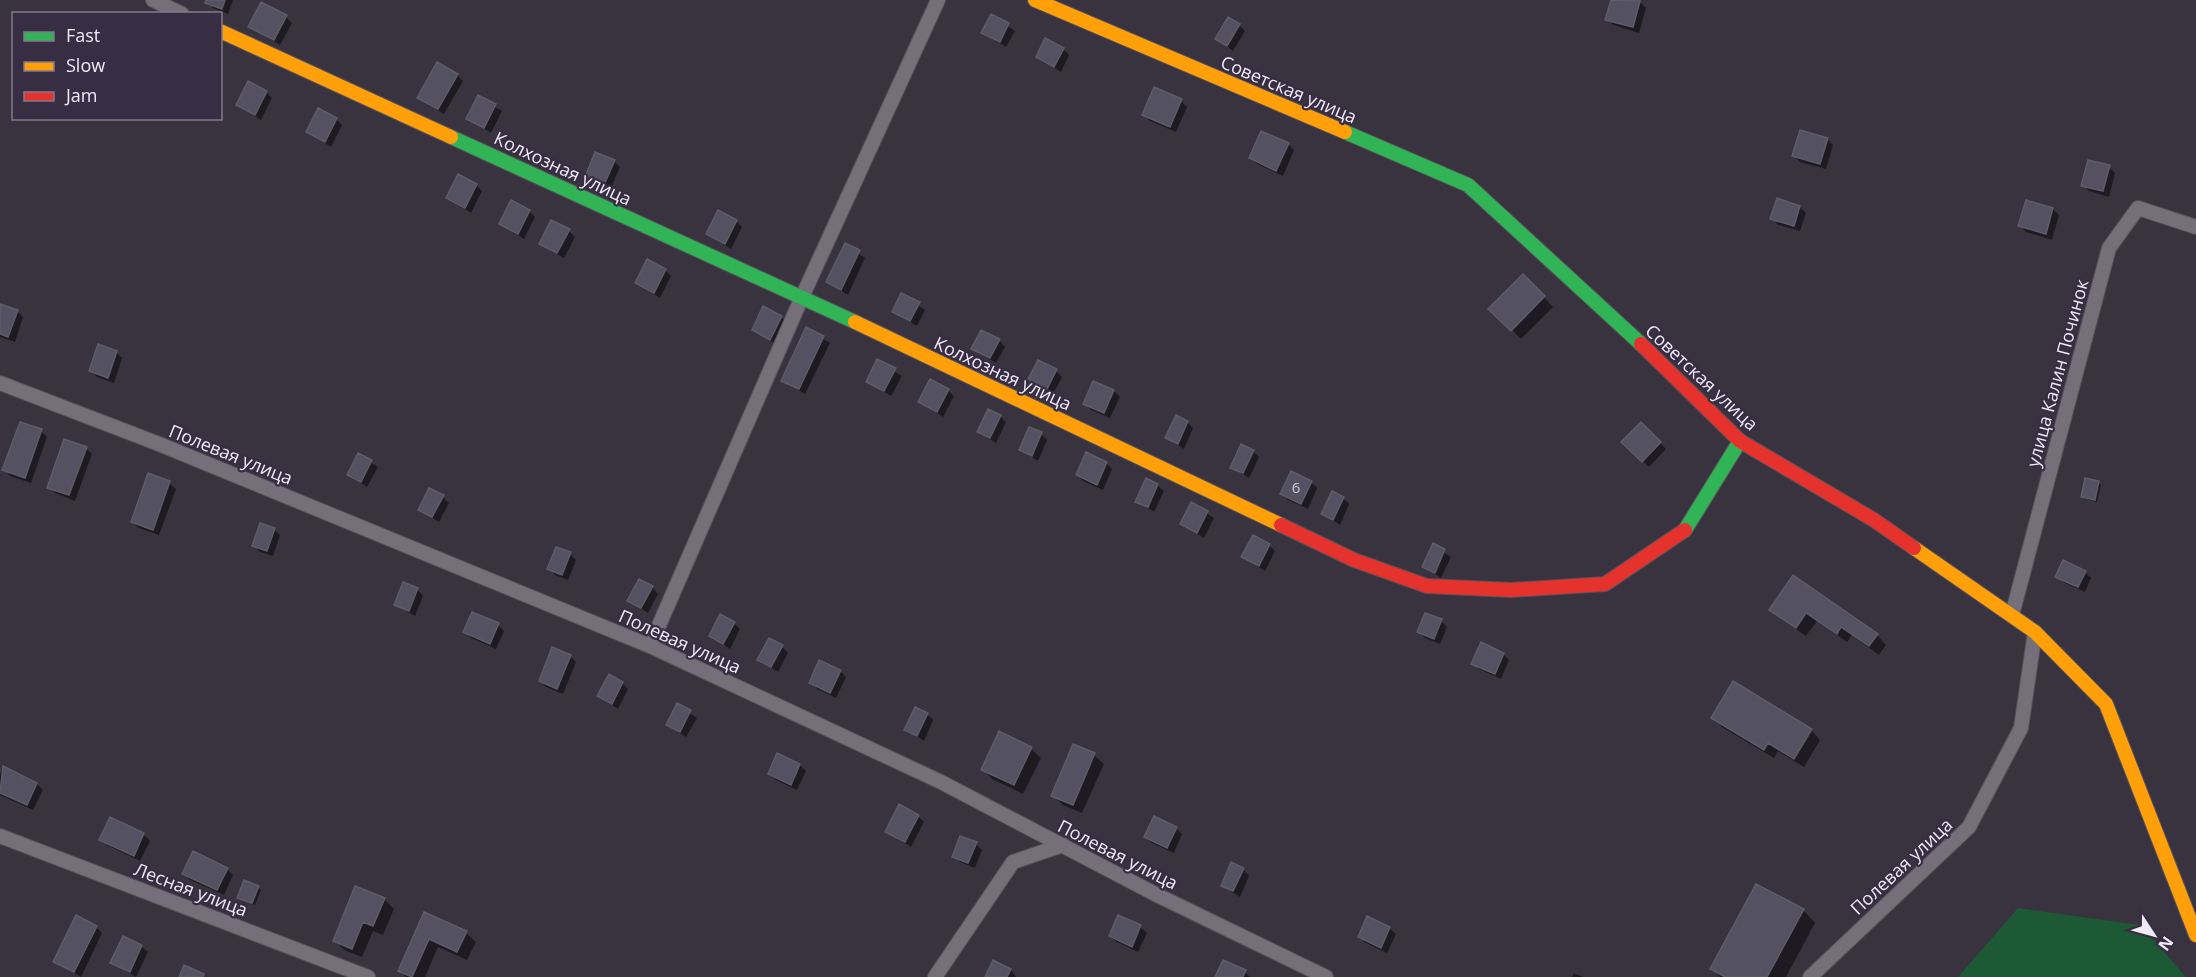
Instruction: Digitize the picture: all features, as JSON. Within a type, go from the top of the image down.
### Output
[{"type":"street","points":[[153,0],[178,12]]},
{"type":"street","points":[[650,646],[802,297],[938,0]]},
{"type":"street","name":"Советская улица","points":[[1035,0],[1468,185],[1631,334],[1740,441],[1874,520],[2035,632],[2106,704],[2196,935]]},
{"type":"street","name":"Колхозная улица","points":[[222,32],[802,297],[1354,560],[1427,586],[1511,590],[1605,584],[1684,531],[1740,441]]},
{"type":"street","name":"улица Калин Починок","points":[[2012,615],[2109,248],[2138,208],[2196,227]]},
{"type":"street","name":"Полевая улица","points":[[0,383],[159,444],[650,646],[941,782],[1326,977]]},
{"type":"street","name":"Полевая улица","points":[[1810,977],[1969,827],[2021,728],[2035,632]]},
{"type":"street","name":"Лесная улица","points":[[0,836],[368,977]]},
{"type":"street","points":[[935,977],[1013,862],[1063,845]]},
{"type":"green space","points":[[2018,908],[2140,925],[2186,977],[1958,977]]},
{"type":"building","points":[[206,0],[225,0],[222,9],[205,3]]},
{"type":"building","points":[[1611,0],[1640,1],[1633,27],[1605,20]]},
{"type":"building","points":[[261,2],[287,15],[274,40],[248,27]]},
{"type":"building","points":[[991,14],[1009,23],[1000,42],[981,33]]},
{"type":"building","points":[[1228,17],[1240,24],[1227,46],[1215,39]]},
{"type":"building","points":[[1045,38],[1064,48],[1054,67],[1036,57]]},
{"type":"building","points":[[437,62],[458,74],[438,109],[417,98]]},
{"type":"building","points":[[248,81],[267,91],[255,115],[236,105]]},
{"type":"building","points":[[1154,87],[1182,99],[1170,127],[1142,115]]},
{"type":"building","points":[[478,95],[496,104],[484,128],[466,119]]},
{"type":"building","points":[[318,108],[337,118],[325,142],[306,132]]},
{"type":"building","points":[[1800,130],[1828,138],[1820,164],[1792,156]]},
{"type":"building","points":[[1261,131],[1289,143],[1276,171],[1249,158]]},
{"type":"building","points":[[595,152],[615,160],[604,185],[585,177]]},
{"type":"building","points":[[2088,160],[2110,165],[2103,191],[2081,186]]},
{"type":"building","points":[[458,174],[477,184],[465,208],[446,198]]},
{"type":"building","points":[[1777,198],[1800,206],[1794,226],[1770,219]]},
{"type":"building","points":[[511,200],[530,210],[518,234],[499,224]]},
{"type":"building","points":[[2026,200],[2053,208],[2046,234],[2018,226]]},
{"type":"building","points":[[718,210],[737,220],[725,244],[706,234]]},
{"type":"building","points":[[551,220],[570,229],[557,253],[539,244]]},
{"type":"building","points":[[845,243],[860,250],[841,290],[826,282]]},
{"type":"building","points":[[647,259],[666,269],[654,293],[635,283]]},
{"type":"building","points":[[1523,274],[1545,296],[1511,331],[1488,309]]},
{"type":"building","points":[[901,293],[920,302],[910,321],[892,312]]},
{"type":"building","points":[[0,304],[18,310],[8,337],[0,334]]},
{"type":"building","points":[[763,306],[782,316],[770,340],[752,330]]},
{"type":"building","points":[[806,327],[824,336],[799,389],[781,381]]},
{"type":"building","points":[[981,330],[1000,339],[990,358],[971,349]]},
{"type":"building","points":[[98,344],[117,351],[108,378],[89,371]]},
{"type":"building","points":[[877,359],[896,368],[884,391],[866,382]]},
{"type":"building","points":[[1038,360],[1057,369],[1047,389],[1028,379]]},
{"type":"building","points":[[930,379],[949,389],[937,412],[918,402]]},
{"type":"building","points":[[1093,381],[1114,390],[1104,413],[1083,404]]},
{"type":"building","points":[[988,409],[1001,415],[990,438],[977,432]]},
{"type":"building","points":[[1176,415],[1188,421],[1178,444],[1165,438]]},
{"type":"building","points":[[20,422],[42,429],[25,478],[2,470]]},
{"type":"building","points":[[1641,422],[1661,442],[1642,462],[1621,442]]},
{"type":"building","points":[[1029,427],[1042,432],[1032,456],[1019,450]]},
{"type":"building","points":[[64,439],[87,447],[69,495],[47,488]]},
{"type":"building","points":[[1241,444],[1254,450],[1243,473],[1230,468]]},
{"type":"building","points":[[1086,452],[1107,462],[1097,485],[1076,475]]},
{"type":"building","points":[[358,453],[372,460],[361,482],[347,475]]},
{"type":"building","points":[[1291,471],[1312,481],[1301,504],[1280,494]]},
{"type":"building","points":[[148,473],[170,481],[153,530],[131,522]]},
{"type":"building","points":[[1146,478],[1158,484],[1148,507],[1135,502]]},
{"type":"building","points":[[2085,478],[2099,481],[2095,500],[2081,497]]},
{"type":"building","points":[[429,488],[444,495],[432,517],[418,510]]},
{"type":"building","points":[[1332,491],[1344,497],[1333,520],[1321,514]]},
{"type":"building","points":[[1191,502],[1208,511],[1197,533],[1180,524]]},
{"type":"building","points":[[260,523],[275,528],[267,551],[252,546]]},
{"type":"building","points":[[1253,535],[1270,544],[1259,566],[1241,557]]},
{"type":"building","points":[[1433,543],[1445,549],[1435,573],[1422,567]]},
{"type":"building","points":[[556,547],[571,552],[562,575],[547,569]]},
{"type":"building","points":[[2063,560],[2086,571],[2078,587],[2055,577]]},
{"type":"building","points":[[1793,575],[1878,634],[1869,646],[1841,627],[1837,634],[1806,613],[1796,628],[1769,610]]},
{"type":"building","points":[[639,579],[653,586],[641,608],[627,601]]},
{"type":"building","points":[[403,582],[418,588],[409,611],[394,605]]},
{"type":"building","points":[[472,612],[499,623],[490,644],[463,632]]},
{"type":"building","points":[[1425,613],[1442,619],[1434,639],[1417,632]]},
{"type":"building","points":[[720,614],[735,622],[723,644],[709,636]]},
{"type":"building","points":[[769,638],[783,645],[771,667],[757,660]]},
{"type":"building","points":[[1481,642],[1504,653],[1495,674],[1471,664]]},
{"type":"building","points":[[552,647],[571,655],[557,689],[539,681]]},
{"type":"building","points":[[819,660],[841,670],[830,693],[809,683]]},
{"type":"building","points":[[609,674],[623,682],[612,704],[597,696]]},
{"type":"building","points":[[1733,681],[1812,729],[1794,759],[1768,743],[1764,750],[1711,718]]},
{"type":"building","points":[[677,703],[691,710],[680,732],[666,725]]},
{"type":"building","points":[[915,707],[928,713],[917,736],[904,730]]},
{"type":"building","points":[[999,731],[1032,747],[1014,785],[981,770]]},
{"type":"building","points":[[1073,744],[1095,753],[1073,805],[1051,796]]},
{"type":"building","points":[[777,753],[800,764],[791,785],[768,774]]},
{"type":"building","points":[[3,766],[37,783],[27,805],[0,793]]},
{"type":"building","points":[[899,804],[919,815],[905,842],[885,832]]},
{"type":"building","points":[[1154,816],[1177,827],[1167,848],[1144,837]]},
{"type":"building","points":[[110,817],[144,833],[134,856],[99,840]]},
{"type":"building","points":[[960,836],[977,842],[968,863],[952,857]]},
{"type":"building","points":[[193,851],[228,868],[217,890],[182,874]]},
{"type":"building","points":[[1231,862],[1244,868],[1233,891],[1221,886]]},
{"type":"building","points":[[244,880],[259,886],[252,903],[237,898]]},
{"type":"building","points":[[1756,884],[1804,909],[1767,977],[1725,977],[1710,969]]},
{"type":"building","points":[[355,886],[385,898],[373,926],[363,922],[352,949],[333,941]]},
{"type":"building","points":[[424,912],[467,931],[457,952],[429,939],[412,977],[398,971]]},
{"type":"building","points":[[76,915],[97,926],[74,972],[53,962]]},
{"type":"building","points":[[1118,915],[1141,925],[1132,947],[1109,936]]},
{"type":"building","points":[[1367,916],[1390,927],[1381,948],[1358,937]]},
{"type":"building","points":[[123,936],[142,945],[130,972],[110,963]]},
{"type":"building","points":[[993,960],[1011,969],[1007,977],[985,977]]},
{"type":"building","points":[[1223,960],[1246,970],[1243,977],[1215,977]]},
{"type":"building","points":[[184,965],[204,974],[203,977],[179,977]]},
{"type":"traffic: fast","points":[[1345,132],[1468,185],[1641,344]]},
{"type":"traffic: fast","points":[[451,137],[855,322]]},
{"type":"traffic: fast","points":[[1685,530],[1740,441]]},
{"type":"traffic: slow","points":[[1035,0],[1345,132]]},
{"type":"traffic: slow","points":[[222,32],[451,137]]},
{"type":"traffic: slow","points":[[855,322],[1281,525]]},
{"type":"traffic: slow","points":[[1914,548],[2035,632],[2106,704],[2196,935]]},
{"type":"traffic: jam","points":[[1641,344],[1740,441],[1874,520],[1914,548]]},
{"type":"traffic: jam","points":[[1281,525],[1354,560],[1427,586],[1511,590],[1605,584],[1685,530]]}]
